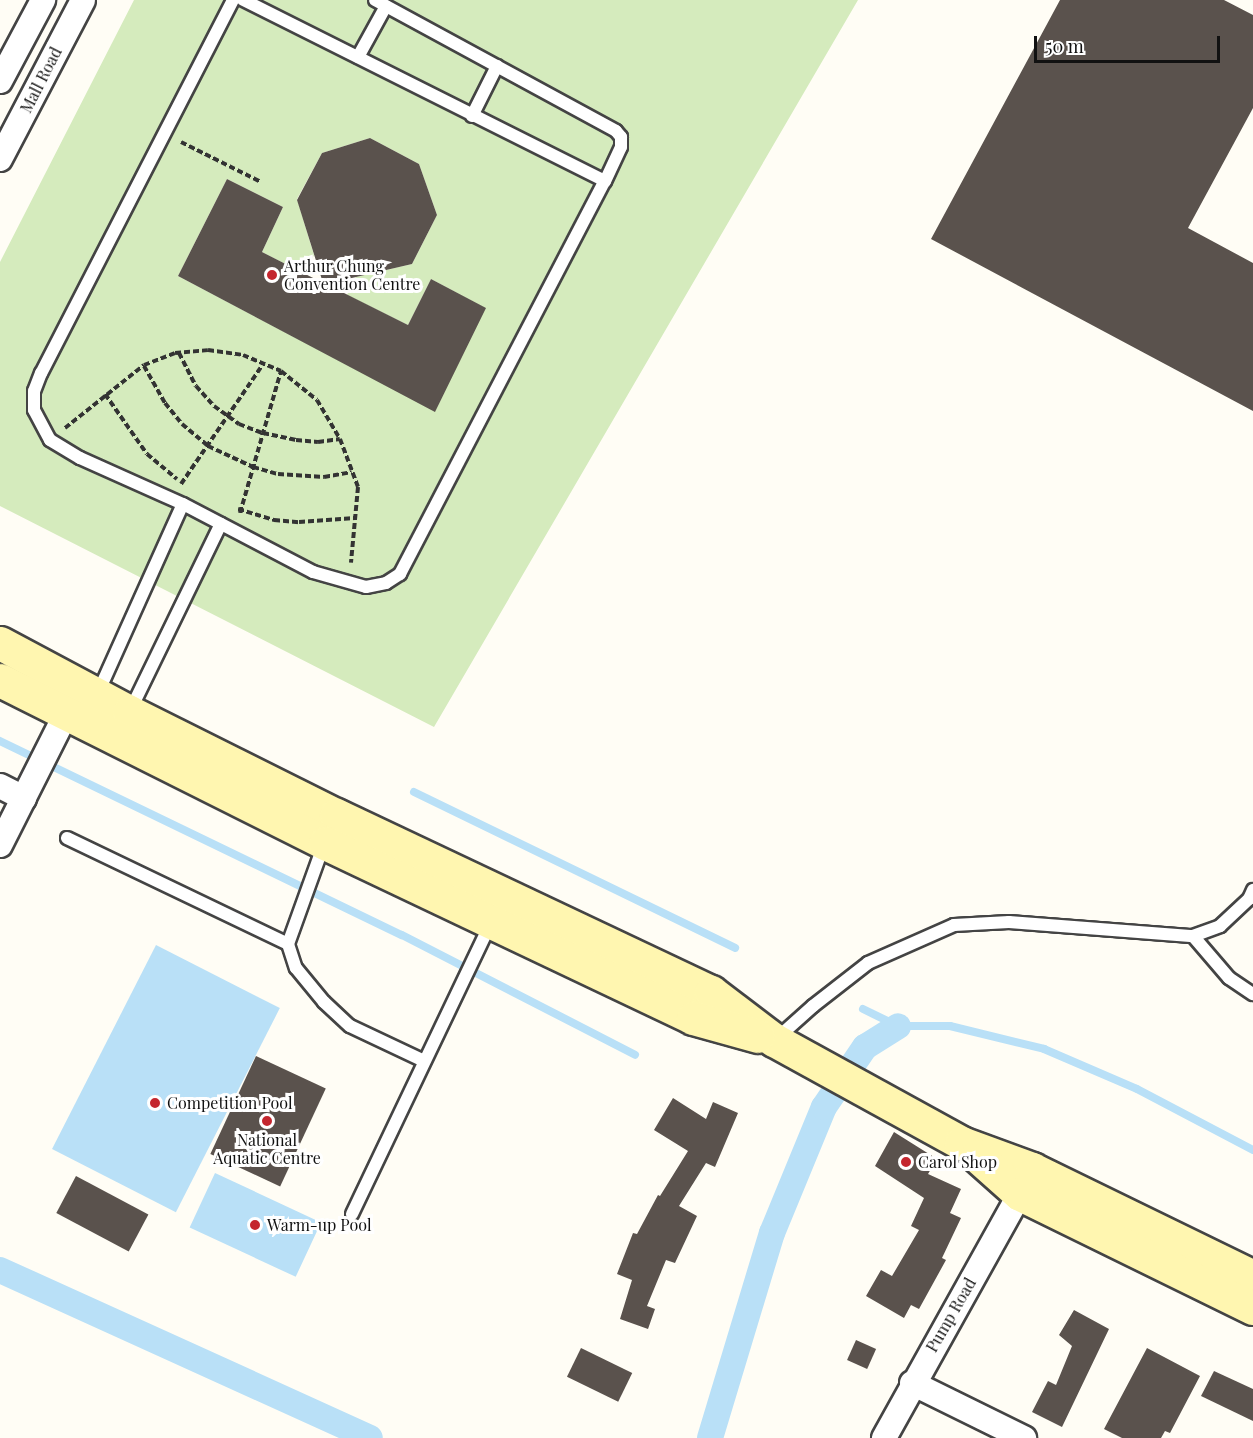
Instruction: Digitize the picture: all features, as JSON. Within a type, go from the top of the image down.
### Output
[{"type":"main road","points":[[0,643],[81,710]]},
{"type":"main road","points":[[0,680],[122,725],[346,820],[711,992],[782,1045],[954,1139],[1032,1169],[1253,1277]]},
{"type":"main road","points":[[122,725],[324,846],[488,930],[693,1018],[782,1045]]},
{"type":"main road","points":[[954,1139],[1020,1194],[1253,1308]]},
{"type":"street","points":[[0,81],[43,0]]},
{"type":"street","name":"Mall Road","points":[[0,159],[83,0]]},
{"type":"street","points":[[0,845],[24,798],[81,710]]},
{"type":"street","points":[[0,786],[24,798]]},
{"type":"street","name":"Pump Road","points":[[884,1438],[912,1383],[1020,1194]]},
{"type":"street","points":[[912,1383],[1024,1438]]},
{"type":"lane","points":[[233,0],[34,392],[34,410],[50,440],[80,458],[183,504],[313,572],[366,587],[386,583],[400,574],[605,181],[621,147],[621,137],[616,131],[380,3],[358,57]]},
{"type":"lane","points":[[243,0],[605,181]]},
{"type":"lane","points":[[472,116],[497,66]]},
{"type":"lane","points":[[81,710],[183,504]]},
{"type":"lane","points":[[122,725],[221,524]]},
{"type":"lane","points":[[67,838],[288,944]]},
{"type":"lane","points":[[324,846],[295,918],[288,944],[296,968],[324,1002],[350,1026],[424,1061]]},
{"type":"lane","points":[[782,1045],[813,1006],[868,963],[954,925],[1010,922],[1193,936],[1220,926],[1248,899],[1253,890]]},
{"type":"lane","points":[[352,1214],[488,930]]},
{"type":"lane","points":[[1193,936],[1229,978],[1253,993]]},
{"type":"path","points":[[164,134],[261,183]]},
{"type":"path","points":[[50,440],[144,365],[179,352],[208,350],[243,355],[281,371],[317,400],[340,439],[358,487],[350,582]]},
{"type":"path","points":[[179,352],[196,386],[227,417],[263,433],[318,442],[340,439]]},
{"type":"path","points":[[171,499],[264,363]]},
{"type":"path","points":[[144,365],[165,403],[182,424],[208,446],[264,471],[324,477],[352,472]]},
{"type":"path","points":[[235,531],[281,371]]},
{"type":"path","points":[[105,394],[147,454],[188,487]]},
{"type":"path","points":[[232,507],[274,520],[299,522],[355,518]]},
{"type":"green space","points":[[134,0],[858,0],[434,727],[0,506],[0,262]],"holes":[[[370,138],[419,164],[437,215],[412,264],[356,277],[347,295],[408,325],[431,279],[485,308],[435,411],[178,276],[227,179],[283,207],[262,252],[305,274],[314,255],[297,199],[322,153]]]},
{"type":"water","name":"Competition Pool","points":[[156,945],[280,1008],[176,1212],[52,1149]]},
{"type":"water","name":"Warm-up Pool","points":[[215,1173],[321,1222],[296,1277],[190,1227]]},
{"type":"building","points":[[1060,0],[1224,0],[1253,15],[1253,108],[1188,228],[1253,263],[1253,411],[931,239]]},
{"type":"building","name":"Arthur Chung Convention Centre","points":[[370,138],[419,164],[437,215],[412,264],[326,284],[408,325],[431,279],[486,308],[435,412],[178,276],[227,179],[283,207],[262,252],[323,283],[297,200],[322,153]]},
{"type":"building","name":"National Aquatic Centre","points":[[256,1056],[326,1089],[280,1186],[210,1154]]},
{"type":"building","points":[[673,1098],[706,1119],[713,1102],[738,1113],[715,1167],[706,1163],[679,1206],[697,1216],[675,1263],[666,1260],[647,1306],[655,1309],[648,1329],[620,1319],[632,1280],[617,1274],[633,1233],[637,1234],[658,1195],[660,1196],[688,1151],[654,1130]]},
{"type":"building","points":[[894,1132],[937,1159],[928,1174],[961,1189],[950,1213],[961,1218],[942,1258],[946,1260],[919,1309],[911,1305],[904,1318],[866,1296],[881,1270],[892,1276],[919,1230],[911,1226],[924,1198],[875,1166]]},
{"type":"building","points":[[76,1176],[148,1214],[129,1252],[56,1213]]},
{"type":"building","points":[[1074,1310],[1109,1329],[1062,1427],[1032,1412],[1048,1381],[1056,1385],[1072,1346],[1059,1335]]},
{"type":"building","points":[[856,1340],[876,1349],[867,1369],[847,1360]]},
{"type":"building","points":[[581,1348],[632,1373],[618,1402],[567,1377]]},
{"type":"building","points":[[1147,1348],[1200,1376],[1170,1433],[1165,1431],[1161,1438],[1122,1438],[1104,1429]]},
{"type":"building","points":[[1214,1371],[1253,1389],[1253,1421],[1201,1396]]},
{"type":"waterway","points":[[0,741],[402,935],[635,1055]]},
{"type":"waterway","points":[[414,792],[735,948]]},
{"type":"waterway","points":[[863,1009],[898,1026],[950,1026],[1044,1049],[1137,1089],[1253,1150]]},
{"type":"waterway","points":[[710,1438],[772,1233],[824,1107],[865,1047],[898,1026]]},
{"type":"waterway","points":[[0,1270],[370,1438]]},
{"type":"place","name":"Arthur Chung Convention Centre","points":[[272,275]]},
{"type":"place","name":"Competition Pool","points":[[155,1103]]},
{"type":"place","name":"National Aquatic Centre","points":[[267,1121]]},
{"type":"place","name":"Carol Shop","points":[[906,1162]]},
{"type":"place","name":"Warm-up Pool","points":[[255,1225]]}]
